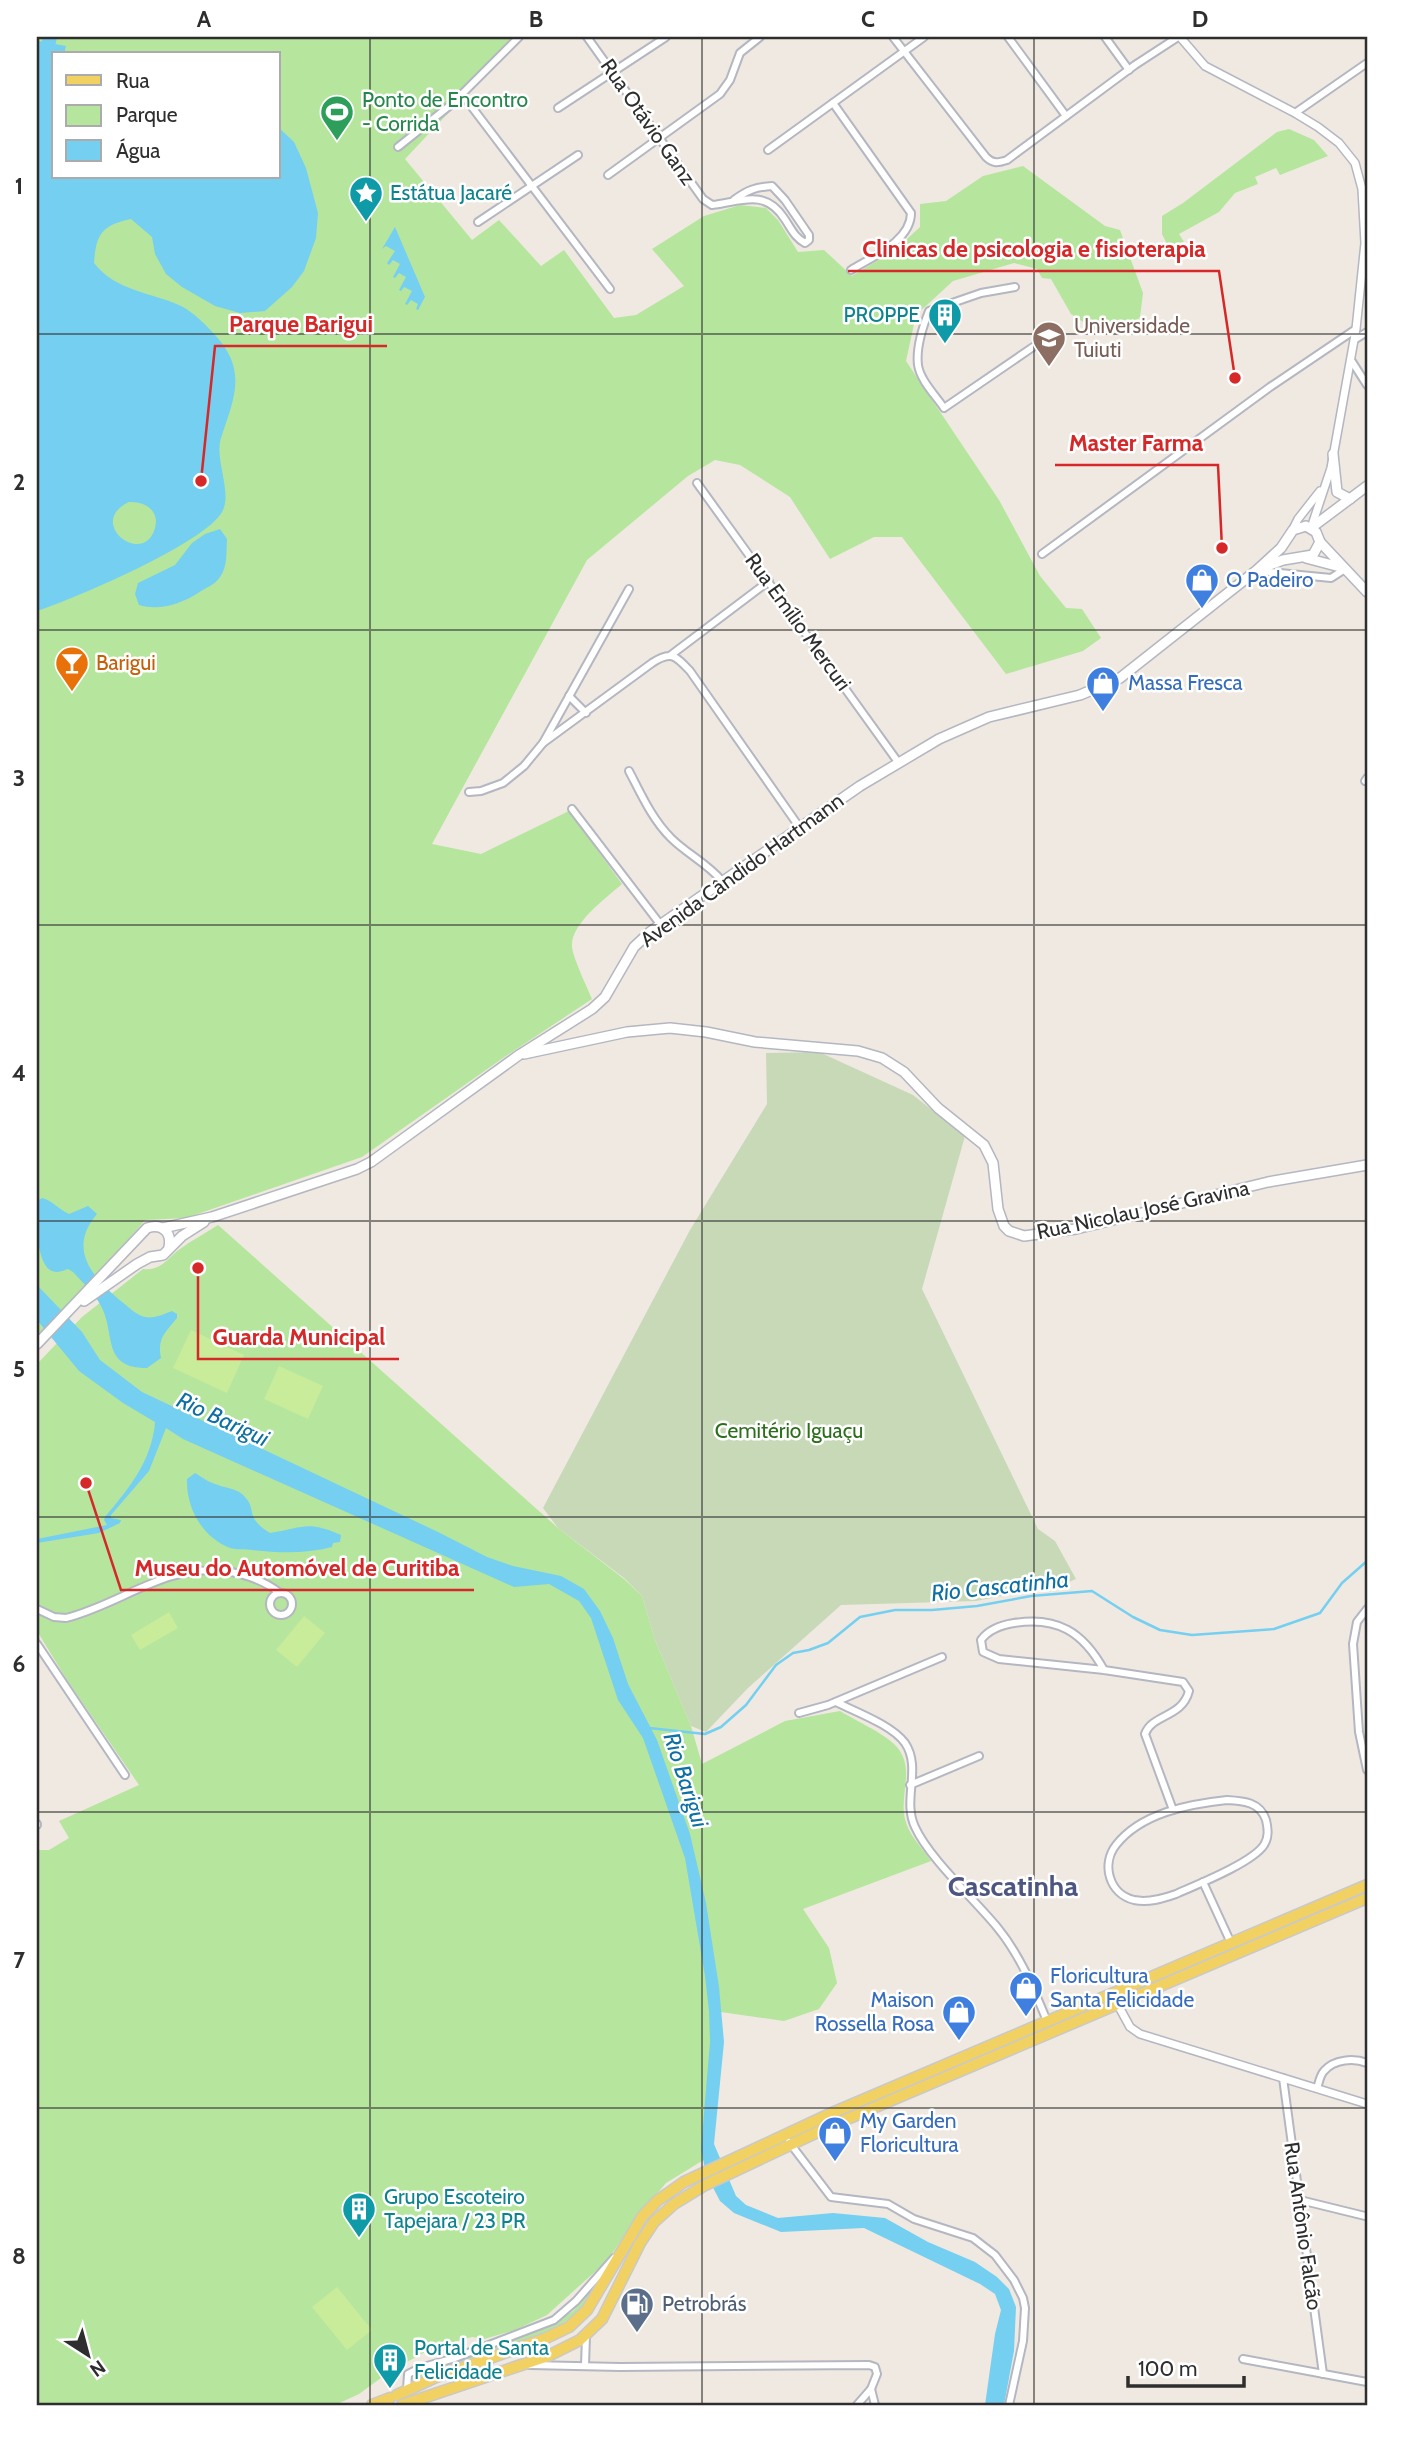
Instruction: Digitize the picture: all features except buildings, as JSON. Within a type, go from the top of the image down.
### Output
[{"type":"main road","points":[[1333,454],[1337,492],[1350,499]]},
{"type":"main road","points":[[1311,528],[1367,486]]},
{"type":"main road","points":[[1302,557],[1313,555],[1336,510]]},
{"type":"main road","points":[[1345,569],[1326,561],[1302,557],[1289,548],[1290,536],[1302,526],[1311,528],[1367,592]]},
{"type":"main road","name":"Avenida Cândido Hartmann","points":[[163,1228],[212,1217],[364,1166],[519,1055],[599,1003],[609,991],[634,947],[660,924],[722,881],[898,762],[972,723],[1006,712],[1068,699],[1094,691],[1120,678],[1257,570],[1290,536]]},
{"type":"main road","name":"Avenida Cândido Hartmann","points":[[1257,570],[1283,560],[1302,557]]},
{"type":"main road","name":"Rua Nicolau José Gravina","points":[[519,1055],[627,1032],[670,1028],[755,1042],[858,1051],[882,1058],[904,1072],[939,1108],[984,1145],[993,1163],[998,1209],[1004,1226],[1009,1231],[1024,1236],[1076,1229],[1268,1182],[1367,1165]]},
{"type":"main road","name":"Avenida Cândido Hartmann","points":[[169,1247],[212,1217]]},
{"type":"main road","points":[[37,1344],[87,1296],[136,1264],[150,1257],[163,1255],[169,1247],[170,1237],[163,1228],[152,1226],[140,1235],[87,1296]]},
{"type":"main road","points":[[140,1235],[140,1248],[150,1257]]},
{"type":"main road","points":[[396,2399],[407,2389],[544,2339],[569,2327],[587,2310],[634,2228],[650,2208],[674,2188],[700,2174],[812,2121],[1367,1885]]},
{"type":"main road","points":[[372,2405],[522,2364],[561,2351],[586,2335],[608,2308],[640,2243],[654,2222],[674,2204],[705,2185],[790,2144],[1367,1898]]},
{"type":"main road","points":[[1249,1948],[1250,1941],[1274,1925]]},
{"type":"main road","points":[[1205,1967],[1226,1954],[1231,1943]]},
{"type":"main road","points":[[790,2144],[791,2138],[812,2121]]},
{"type":"street","points":[[398,147],[462,94],[519,37]]},
{"type":"street","name":"Rua Otávio Ganz","points":[[587,37],[703,199],[712,205],[734,200]]},
{"type":"street","points":[[558,108],[666,37]]},
{"type":"street","points":[[608,175],[724,90],[740,53],[760,37]]},
{"type":"street","points":[[894,37],[991,162],[1007,160],[1129,70],[1179,37],[1205,66],[1294,113],[1339,143],[1355,163],[1365,187],[1365,243],[1351,360],[1333,454],[1311,528]]},
{"type":"street","points":[[768,150],[924,37]]},
{"type":"street","points":[[1007,37],[1066,116]]},
{"type":"street","points":[[1105,37],[1129,70]]},
{"type":"street","points":[[1294,113],[1367,63]]},
{"type":"street","points":[[462,94],[610,289]]},
{"type":"street","points":[[833,103],[911,213],[911,223],[900,238],[851,270]]},
{"type":"street","points":[[478,222],[578,155]]},
{"type":"street","points":[[772,186],[792,210],[809,235],[809,240],[805,243],[797,239],[781,214],[769,203],[757,198],[734,200],[757,187],[772,186]]},
{"type":"street","points":[[1015,287],[981,293],[929,311],[918,365],[944,408],[1033,347]]},
{"type":"street","points":[[1042,554],[1270,387],[1356,329]]},
{"type":"street","points":[[1354,340],[1367,332]]},
{"type":"street","points":[[1351,360],[1367,385]]},
{"type":"street","points":[[1290,536],[1298,519],[1326,482]]},
{"type":"street","name":"Rua Emílio Mercuri","points":[[697,483],[898,762]]},
{"type":"street","points":[[1257,570],[1331,578],[1345,569]]},
{"type":"street","points":[[671,656],[769,581]]},
{"type":"street","points":[[468,792],[481,791],[503,783],[524,766],[543,743],[629,589]]},
{"type":"street","points":[[543,743],[662,656],[671,656],[690,671],[800,828]]},
{"type":"street","points":[[569,696],[586,713]]},
{"type":"street","points":[[629,771],[659,825],[722,881]]},
{"type":"street","points":[[572,809],[660,924]]},
{"type":"street","points":[[37,1609],[54,1617],[66,1618],[156,1580],[193,1571],[219,1571],[250,1576],[280,1593]]},
{"type":"street","points":[[1367,1609],[1357,1622],[1353,1644],[1359,1732],[1367,1768]]},
{"type":"street","points":[[1104,1670],[1085,1642],[1059,1625],[1046,1622],[1011,1623],[986,1633],[981,1640],[983,1652],[999,1659],[1176,1680],[1187,1686],[1189,1691],[1182,1706],[1153,1724],[1145,1734],[1173,1810]]},
{"type":"street","points":[[37,1644],[125,1775]]},
{"type":"street","points":[[799,1713],[836,1702],[942,1657]]},
{"type":"street","points":[[836,1702],[888,1728],[903,1741],[912,1760],[909,1810],[920,1837],[1012,1946],[1047,2021]]},
{"type":"street","points":[[910,1785],[979,1756]]},
{"type":"street","points":[[1227,1800],[1252,1803],[1264,1814],[1268,1837],[1263,1846],[1239,1863],[1203,1882],[1169,1896],[1145,1901],[1132,1899],[1123,1895],[1110,1879],[1110,1855],[1116,1845],[1139,1826],[1173,1810],[1227,1800]]},
{"type":"street","points":[[1203,1882],[1231,1943]]},
{"type":"street","points":[[1112,1994],[1130,2027],[1140,2034],[1367,2104]]},
{"type":"street","points":[[1317,2088],[1323,2072],[1328,2068],[1353,2059],[1367,2063]]},
{"type":"street","name":"Rua Antônio Falcão","points":[[1283,2078],[1323,2374]]},
{"type":"street","points":[[783,2135],[831,2197],[888,2204],[914,2219],[963,2234],[981,2242],[1009,2272],[1023,2298],[1025,2331],[1009,2405]]},
{"type":"street","points":[[1300,2200],[1365,2216]]},
{"type":"street","points":[[585,2365],[586,2335]]},
{"type":"street","points":[[1243,2359],[1367,2382]]},
{"type":"street","points":[[522,2364],[632,2367],[869,2365],[875,2367],[877,2374],[872,2392],[875,2405]]},
{"type":"street","points":[[857,2405],[872,2392]]},
{"type":"green space","points":[[37,37],[520,37],[405,159],[472,240],[499,220],[541,266],[564,250],[614,318],[636,315],[684,286],[652,249],[704,216],[740,205],[766,208],[778,220],[798,252],[824,250],[852,276],[895,250],[920,227],[920,204],[946,201],[983,176],[1023,166],[1105,226],[1120,230],[1143,293],[1140,317],[1128,330],[1095,330],[1071,314],[1051,279],[1042,278],[1037,269],[1014,263],[953,281],[916,315],[906,361],[999,500],[1040,576],[1066,608],[1082,609],[1101,638],[1083,651],[1006,674],[902,537],[874,537],[830,559],[790,497],[740,465],[715,460],[688,476],[587,560],[432,844],[481,854],[569,811],[622,884],[590,912],[573,938],[575,958],[592,999],[362,1157],[186,1218],[145,1220],[37,1338]]},
{"type":"green space","points":[[1289,129],[1314,140],[1328,156],[1280,175],[1276,168],[1255,177],[1258,184],[1235,193],[1219,212],[1179,234],[1184,242],[1168,246],[1162,234],[1162,216],[1277,132]]},
{"type":"green space","name":"Cemitério Iguaçu","points":[[819,1052],[913,1095],[965,1136],[922,1289],[1038,1529],[1055,1541],[1076,1579],[1064,1584],[976,1601],[841,1605],[748,1688],[706,1732],[691,1726],[655,1640],[642,1596],[624,1578],[558,1528],[543,1508],[690,1230],[767,1104],[766,1053]]},
{"type":"green space","points":[[218,1225],[558,1528],[642,1596],[655,1640],[691,1726],[702,1764],[785,1721],[840,1711],[884,1736],[902,1754],[906,1772],[905,1819],[912,1835],[931,1861],[803,1909],[829,1948],[837,1983],[819,2009],[784,2021],[714,2011],[710,2156],[666,2183],[631,2225],[608,2260],[547,2315],[515,2330],[484,2339],[472,2337],[432,2348],[389,2372],[359,2394],[335,2405],[37,2405],[37,1850],[49,1850],[69,1838],[59,1821],[139,1785],[37,1631],[37,1364],[82,1317],[143,1269],[160,1266]]},
{"type":"green space","points":[[191,1330],[244,1355],[227,1393],[173,1368]]},
{"type":"green space","points":[[279,1366],[323,1386],[308,1419],[264,1399]]},
{"type":"green space","points":[[169,1612],[178,1628],[140,1650],[131,1635]]},
{"type":"green space","points":[[304,1616],[325,1633],[297,1667],[276,1650]]},
{"type":"green space","points":[[596,2285],[578,2313],[554,2329],[412,2382],[415,2375],[422,2371],[550,2326],[573,2311]]},
{"type":"green space","points":[[337,2287],[372,2330],[347,2350],[312,2307]]},
{"type":"water","points":[[38,41],[66,46],[64,52],[52,52],[52,178],[280,178],[280,129],[294,142],[306,168],[318,213],[316,238],[304,271],[292,287],[265,311],[240,313],[215,306],[182,287],[166,274],[155,254],[152,237],[131,219],[113,224],[102,232],[94,263],[103,273],[124,286],[183,307],[200,320],[215,335],[232,361],[235,385],[219,446],[226,495],[222,512],[211,525],[166,554],[79,595],[37,611]],"holes":[[[129,502],[141,503],[153,512],[155,528],[149,539],[140,544],[130,543],[121,538],[113,521],[117,511]]]},
{"type":"water","points":[[395,227],[425,297],[418,310],[418,304],[411,300],[405,304],[412,291],[404,287],[399,290],[406,277],[399,273],[393,277],[400,264],[393,260],[389,265],[387,263],[395,251],[386,246],[382,249]]},
{"type":"water","points":[[220,529],[227,539],[223,573],[218,580],[177,603],[162,607],[139,605],[135,594],[138,583],[175,565],[192,543],[205,534]]},
{"type":"water","points":[[42,1198],[69,1214],[88,1206],[97,1214],[84,1239],[87,1262],[101,1283],[122,1302],[145,1317],[155,1317],[172,1311],[177,1314],[161,1341],[161,1358],[147,1368],[132,1366],[116,1356],[101,1306],[73,1272],[68,1269],[57,1272],[50,1270],[44,1263],[37,1230],[37,1201]]},
{"type":"water","points":[[37,1285],[82,1332],[100,1360],[142,1392],[487,1557],[513,1566],[561,1576],[584,1589],[600,1611],[613,1638],[628,1684],[657,1740],[690,1834],[706,1903],[719,1987],[724,2042],[714,2144],[736,2196],[746,2205],[778,2218],[833,2213],[885,2218],[928,2242],[975,2262],[997,2277],[1009,2289],[1016,2307],[1014,2351],[1004,2405],[985,2405],[1001,2310],[995,2294],[980,2284],[864,2228],[781,2232],[734,2213],[720,2201],[706,2174],[701,2149],[710,2042],[709,2011],[685,1858],[643,1738],[618,1700],[591,1618],[579,1601],[549,1584],[514,1587],[183,1439],[166,1428],[149,1471],[111,1515],[111,1518],[121,1520],[120,1523],[99,1533],[37,1543],[37,1539],[107,1525],[105,1517],[131,1484],[144,1462],[155,1422],[79,1371],[37,1320]]},
{"type":"water","points":[[195,1473],[242,1494],[250,1504],[254,1518],[270,1533],[312,1526],[341,1535],[340,1542],[333,1543],[332,1547],[302,1552],[230,1548],[211,1537],[193,1511],[187,1479]]},
{"type":"waterway","name":"Rio Barigui","points":[[37,54],[46,54],[50,37]]},
{"type":"waterway","name":"Rio Cascatinha","points":[[649,1728],[705,1734],[721,1727],[746,1705],[776,1665],[793,1653],[828,1643],[860,1617],[895,1610],[977,1606],[1031,1596],[1092,1591],[1133,1617],[1160,1630],[1192,1635],[1274,1629],[1320,1613],[1342,1583],[1367,1561]]},
{"type":"place","name":"Ponto de Encontro - Corrida","points":[[337,142]]},
{"type":"place","name":"Estátua Jacaré","points":[[366,223]]},
{"type":"place","name":"PROPPE","points":[[945,345]]},
{"type":"place","name":"Universidade Tuiuti","points":[[1049,368]]},
{"type":"place","name":"Clinicas de psicologia e fisioterapia","points":[[1235,378]]},
{"type":"place","name":"Parque Barigui","points":[[201,481]]},
{"type":"place","name":"Master Farma","points":[[1222,548]]},
{"type":"place","name":"O Padeiro","points":[[1202,610]]},
{"type":"place","name":"Barigui","points":[[72,693]]},
{"type":"place","name":"Massa Fresca","points":[[1103,713]]},
{"type":"place","name":"Guarda Municipal","points":[[198,1268]]},
{"type":"place","name":"Museu do Automóvel de Curitiba","points":[[86,1483]]},
{"type":"place","name":"Floricultura Santa Felicidade","points":[[1026,2018]]},
{"type":"place","name":"Maison Rossella Rosa","points":[[959,2042]]},
{"type":"place","name":"My Garden Floricultura","points":[[835,2163]]},
{"type":"place","name":"Grupo Escoteiro Tapejara / 23 PR","points":[[359,2239]]},
{"type":"place","name":"Petrobrás","points":[[637,2334]]},
{"type":"place","name":"Portal de Santa Felicidade","points":[[390,2390]]},
{"type":"district","name":"Cascatinha","points":[[1013,1886]]}]
